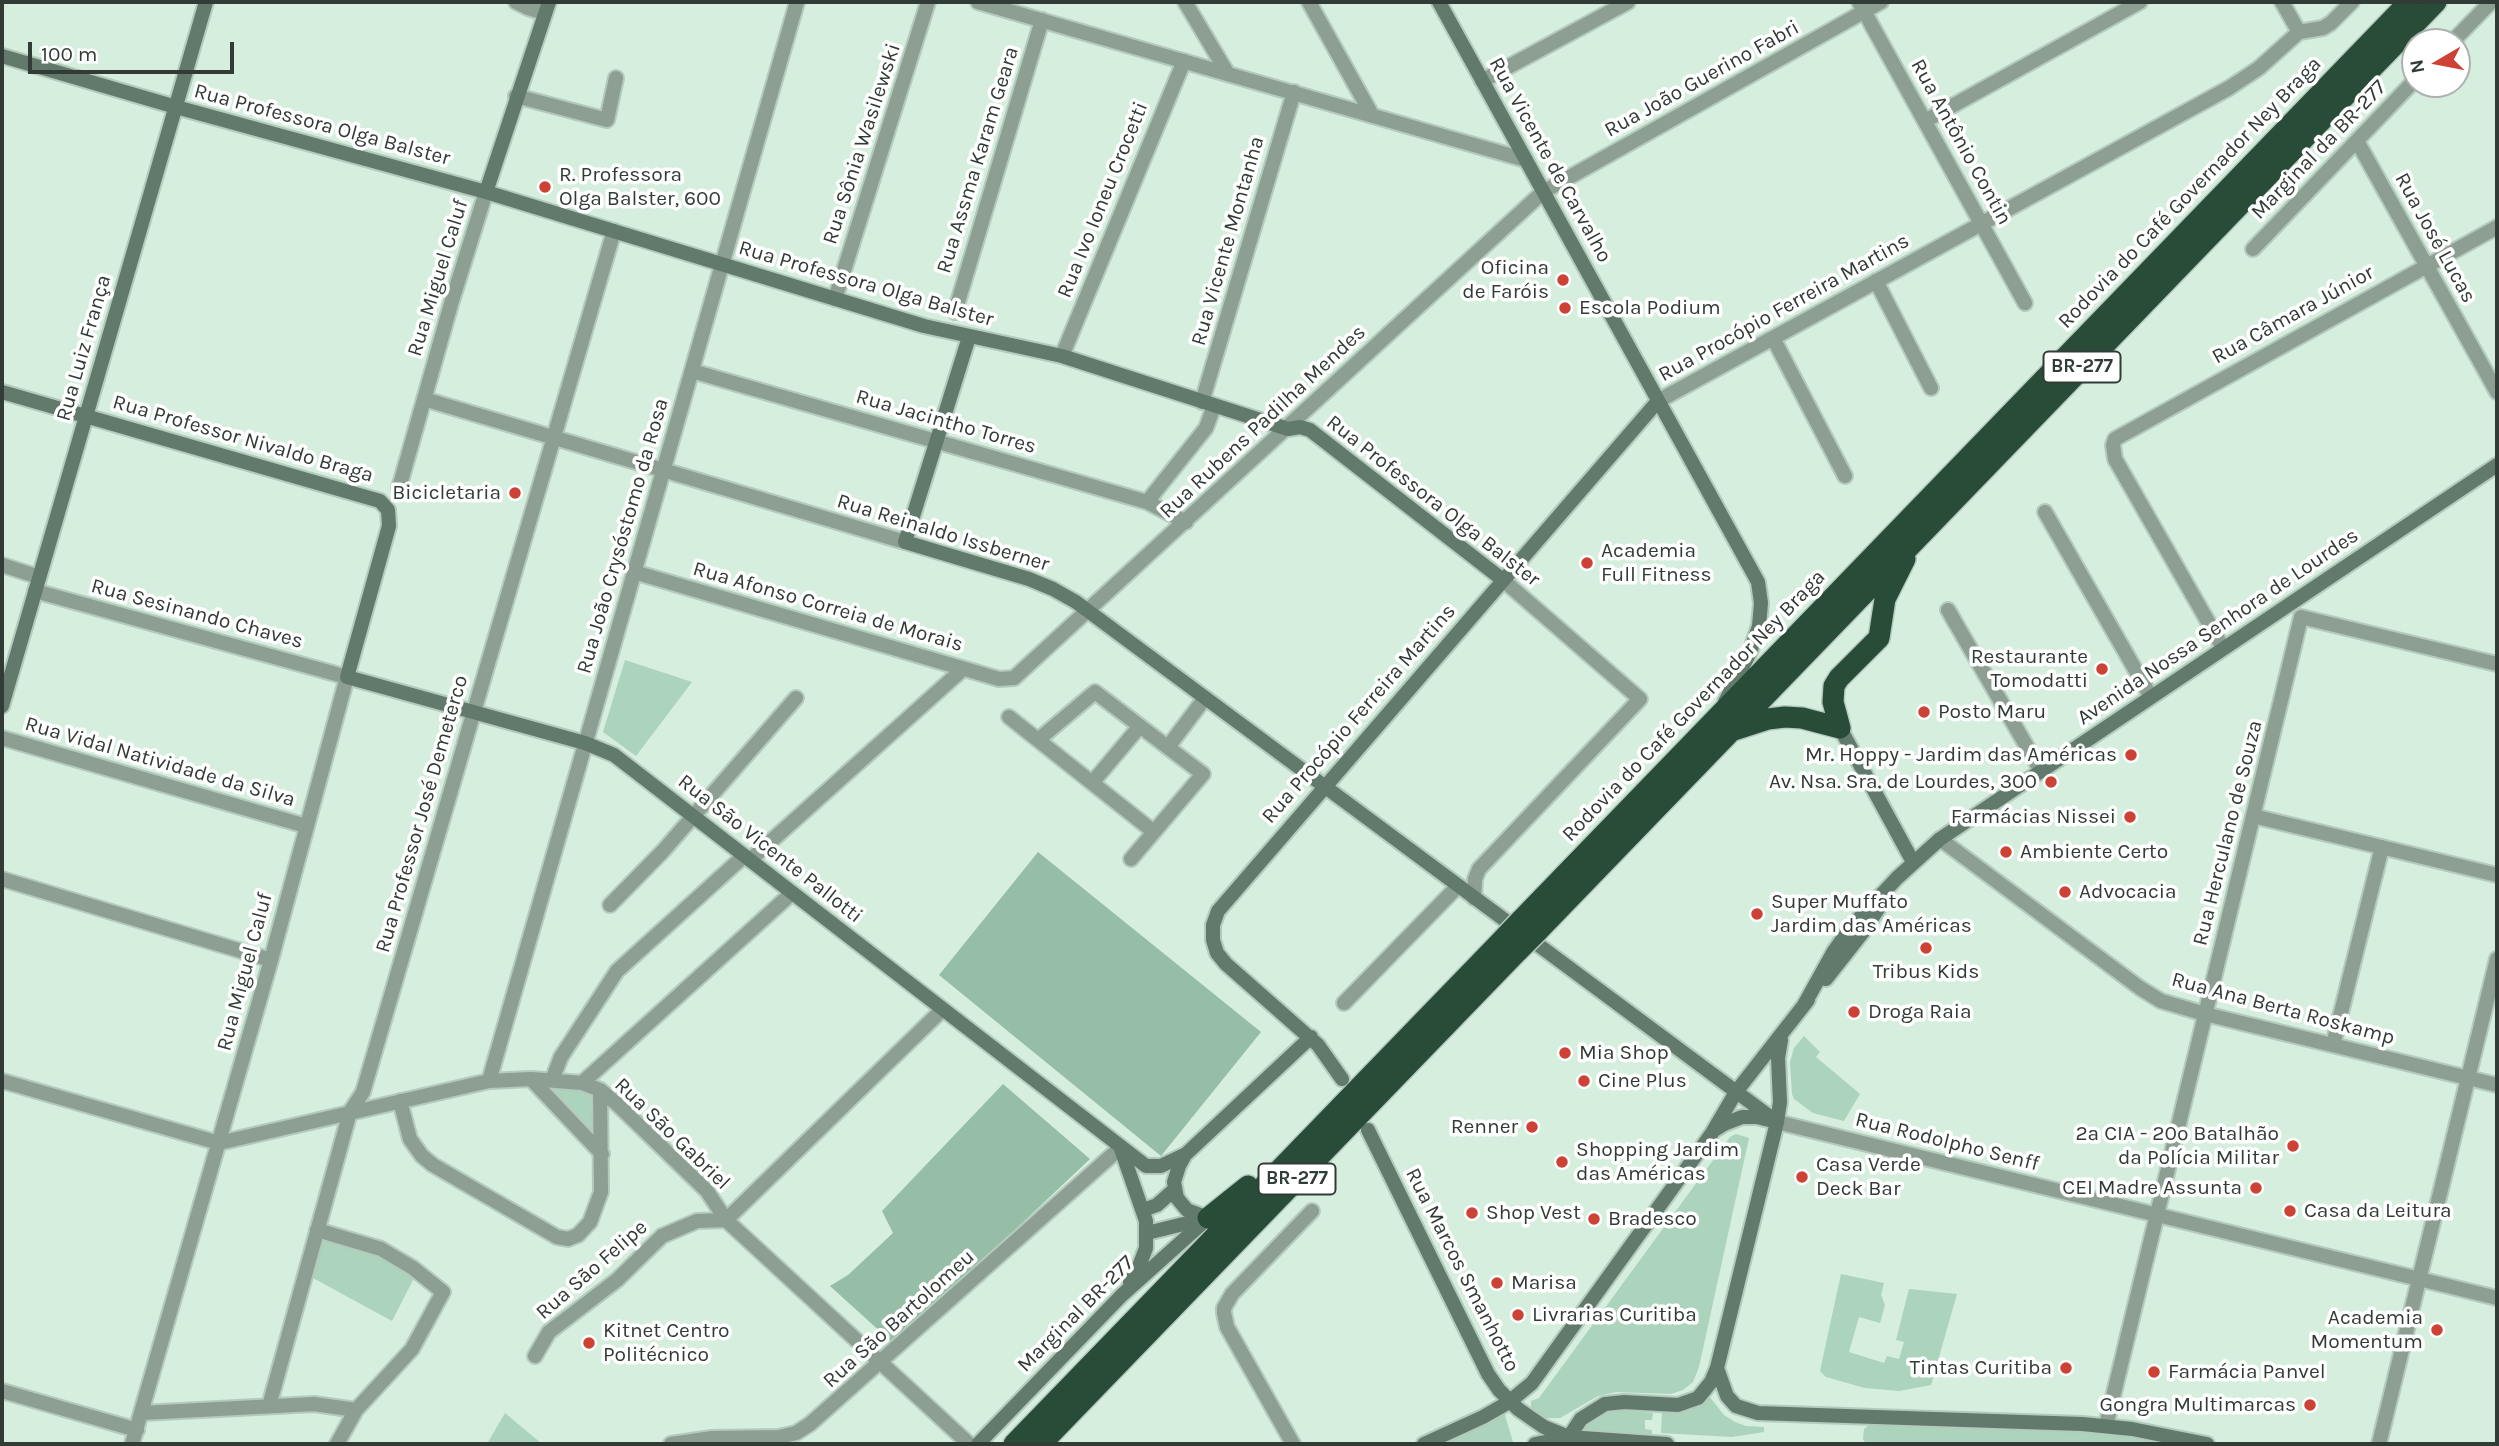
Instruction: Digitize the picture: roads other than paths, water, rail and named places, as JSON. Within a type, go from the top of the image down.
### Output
[{"type":"highway","name":"Rodovia do Café Governador Ney Braga","points":[[1041,1444],[1520,935],[2409,2]]},
{"type":"highway","name":"Rodovia do Café Governador Ney Braga","points":[[1723,724],[1916,539],[2436,2]]},
{"type":"highway","points":[[1723,724],[1785,717],[1802,718],[1840,728],[1833,702],[1834,686],[1879,638],[1885,599],[1916,539]]},
{"type":"highway","name":"Rodovia do Café Governador Ney Braga","points":[[1014,1444],[1320,1127],[1520,935]]},
{"type":"highway","points":[[1208,1218],[1320,1127]]},
{"type":"main road","name":"Rua Luiz França","points":[[2,706],[206,2]]},
{"type":"main road","name":"Rua Vicente de Carvalho","points":[[1439,2],[1758,582],[1761,603],[1759,625],[1723,724]]},
{"type":"main road","name":"Rua Miguel Caluf","points":[[486,191],[547,7]]},
{"type":"main road","name":"Rua Professora Olga Balster","points":[[2,56],[176,107],[486,191],[835,299],[969,337],[1062,356],[1288,429],[1300,427],[1317,435],[1503,580]]},
{"type":"main road","points":[[905,542],[969,337]]},
{"type":"main road","name":"Rua Professor Nivaldo Braga","points":[[2,392],[378,500],[388,510]]},
{"type":"main road","name":"Rua Procópio Ferreira Martins","points":[[1311,1037],[1226,964],[1217,953],[1213,940],[1213,925],[1224,901],[1658,401]]},
{"type":"main road","name":"Avenida Nossa Senhora de Lourdes","points":[[1424,1444],[1483,1417],[1509,1402],[1532,1383],[1712,1133],[1736,1092],[1863,932],[1897,878],[1913,862],[1940,839],[2497,465]]},
{"type":"main road","name":"Rua Miguel Caluf","points":[[347,677],[389,526],[388,510]]},
{"type":"main road","name":"Rua Reinaldo Issberner","points":[[905,542],[1029,579],[1064,595],[1324,786],[1520,935]]},
{"type":"main road","name":"Rua São Vicente Pallotti","points":[[347,677],[585,743],[614,755],[1141,1164],[1153,1167],[1168,1164],[1186,1154]]},
{"type":"main road","points":[[1840,728],[1913,862]]},
{"type":"main road","name":"Rua Rodolpho Senff","points":[[1520,935],[1777,1122]]},
{"type":"main road","points":[[1569,1437],[1581,1419],[1605,1404],[1624,1402],[1678,1405],[1689,1403],[1705,1391],[1717,1368],[1777,1122],[1780,1102],[1778,1058],[1783,1035]]},
{"type":"main road","points":[[1208,1218],[1186,1210],[1175,1189],[1177,1173],[1186,1154],[1311,1037],[1342,1079]]},
{"type":"main road","points":[[1712,1133],[1724,1124],[1742,1117],[1758,1117],[1777,1122]]},
{"type":"main road","name":"Rua Marcos Smanhotto","points":[[1368,1130],[1478,1356],[1509,1402],[1531,1419],[1569,1437]]},
{"type":"main road","points":[[1120,1148],[1143,1210],[1147,1233],[1146,1248],[1140,1264],[1122,1295]]},
{"type":"main road","points":[[1143,1210],[1157,1205],[1175,1189]]},
{"type":"main road","points":[[1147,1233],[1208,1218]]},
{"type":"main road","name":"Marginal BR-277","points":[[978,1444],[1122,1295],[1208,1218]]},
{"type":"main road","points":[[1717,1368],[1727,1396],[1737,1406],[1758,1413],[2106,1426],[2207,1444]]},
{"type":"main road","points":[[1056,1444],[1077,1407]]},
{"type":"main road","points":[[1535,1444],[1569,1437],[1667,1444]]},
{"type":"street","points":[[516,2],[547,7]]},
{"type":"street","name":"Rua João Crysóstomo da Rosa","points":[[489,1082],[797,2]]},
{"type":"street","name":"Rua Sônia Wasilewski","points":[[835,299],[928,2]]},
{"type":"street","points":[[978,2],[1526,160]]},
{"type":"street","points":[[1185,2],[1228,74]]},
{"type":"street","points":[[1309,2],[1372,115]]},
{"type":"street","points":[[1482,81],[1628,2]]},
{"type":"street","name":"Rua João Guerino Fabri","points":[[1543,192],[1862,6],[1881,2]]},
{"type":"street","points":[[1925,121],[2140,2]]},
{"type":"street","points":[[2282,2],[2299,32]]},
{"type":"street","name":"Rua Procópio Ferreira Martins","points":[[1658,401],[2236,83],[2259,68],[2299,32],[2323,28],[2352,2]]},
{"type":"street","points":[[2466,28],[2491,2]]},
{"type":"street","name":"Rua Antônio Contin","points":[[1862,6],[2025,303]]},
{"type":"street","name":"Rua Assma Karam Geara","points":[[955,312],[1042,20]]},
{"type":"street","name":"Rua Ivo Ioneu Crocetti","points":[[1062,356],[1184,61]]},
{"type":"street","points":[[516,96],[607,120],[616,78]]},
{"type":"street","name":"Rua Vicente Montanha","points":[[1147,502],[1206,428],[1208,404],[1294,92]]},
{"type":"street","name":"Marginal da BR-277","points":[[2253,249],[2401,95]]},
{"type":"street","name":"Rua José Lucas","points":[[2357,141],[2497,392]]},
{"type":"street","name":"Rua Miguel Caluf","points":[[399,488],[486,191]]},
{"type":"street","name":"Rua Rubens Padilha Mendes","points":[[1010,680],[1089,612],[1543,192]]},
{"type":"street","name":"Rua Câmara Júnior","points":[[2223,648],[2115,458],[2113,445],[2120,435],[2497,227]]},
{"type":"street","name":"Rua Professor José Demeterco","points":[[269,1406],[350,1112],[363,1092],[614,231]]},
{"type":"street","points":[[1876,281],[1931,388]]},
{"type":"street","points":[[1773,338],[1845,477]]},
{"type":"street","name":"Rua Jacintho Torres","points":[[692,371],[1147,502],[1186,522]]},
{"type":"street","name":"Rua Reinaldo Issberner","points":[[424,399],[905,542]]},
{"type":"street","points":[[2045,512],[2151,697]]},
{"type":"street","name":"Rua Sesinando Chaves","points":[[2,565],[37,584],[347,677]]},
{"type":"street","name":"Rua Afonso Correia de Morais","points":[[634,572],[963,669],[1010,680]]},
{"type":"street","name":"Rua Professora Olga Balster","points":[[1474,898],[1475,879],[1479,869],[1640,699],[1503,580]]},
{"type":"street","points":[[2291,603],[2301,617],[2497,664]]},
{"type":"street","points":[[1948,610],[2041,771]]},
{"type":"street","name":"Rua Herculano de Souza","points":[[2106,1426],[2301,617]]},
{"type":"street","points":[[552,1080],[561,1057],[622,965],[963,669]]},
{"type":"street","name":"Rua Miguel Caluf","points":[[132,1444],[271,960],[347,677]]},
{"type":"street","points":[[1038,740],[1095,692],[1203,774],[1132,859]]},
{"type":"street","points":[[610,905],[694,816],[796,698]]},
{"type":"street","points":[[1168,747],[1205,698]]},
{"type":"street","points":[[1009,717],[1154,832]]},
{"type":"street","points":[[1092,783],[1140,726]]},
{"type":"street","name":"Rua Vidal Natividade da Silva","points":[[2,738],[306,826]]},
{"type":"street","points":[[2253,816],[2497,876]]},
{"type":"street","name":"Rua Ana Berta Roskamp","points":[[1940,839],[2151,995],[2174,1006],[2497,1085]]},
{"type":"street","points":[[2333,1045],[2382,848]]},
{"type":"street","points":[[2,879],[271,960]]},
{"type":"street","points":[[1344,1003],[1458,886]]},
{"type":"street","points":[[582,1083],[792,893]]},
{"type":"street","points":[[2379,1444],[2497,959]]},
{"type":"street","points":[[726,1220],[942,1010]]},
{"type":"street","points":[[531,1079],[602,1154]]},
{"type":"street","name":"Rua São Gabriel","points":[[219,1143],[489,1082],[552,1080],[582,1083],[600,1090],[706,1191],[726,1220],[968,1444]]},
{"type":"street","points":[[2,1081],[219,1143]]},
{"type":"street","points":[[400,1101],[410,1139],[422,1156],[459,1182],[562,1238],[573,1238],[594,1214],[601,1192],[600,1090]]},
{"type":"street","name":"Rua Rodolpho Senff","points":[[1777,1122],[2497,1298]]},
{"type":"street","name":"Rua São Bartolomeu","points":[[671,1444],[712,1438],[779,1437],[796,1433],[828,1410],[1120,1148]]},
{"type":"street","points":[[1293,1444],[1227,1327],[1224,1308],[1232,1294],[1312,1211]]},
{"type":"street","name":"Rua São Felipe","points":[[535,1356],[549,1332],[617,1280],[663,1236],[697,1221],[726,1220]]},
{"type":"street","points":[[317,1230],[381,1249],[413,1268],[443,1292],[412,1349],[356,1410],[337,1444]]},
{"type":"street","points":[[2,1391],[137,1430]]},
{"type":"street","points":[[142,1413],[326,1404],[356,1410]]},
{"type":"place","name":"R. Professora Olga Balster, 600","points":[[545,187]]},
{"type":"place","name":"Oficina de Faróis","points":[[1563,280]]},
{"type":"place","name":"Escola Podium","points":[[1565,308]]},
{"type":"place","name":"Bicicletaria","points":[[515,493]]},
{"type":"place","name":"Academia Full Fitness","points":[[1587,563]]},
{"type":"place","name":"Restaurante Tomodatti","points":[[2102,669]]},
{"type":"place","name":"Posto Maru","points":[[1924,712]]},
{"type":"place","name":"Mr. Hoppy - Jardim das Américas","points":[[2131,755]]},
{"type":"place","name":"Av. Nsa. Sra. de Lourdes, 300","points":[[2051,782]]},
{"type":"place","name":"Farmácias Nissei","points":[[2130,817]]},
{"type":"place","name":"Ambiente Certo","points":[[2006,852]]},
{"type":"place","name":"Advocacia","points":[[2065,892]]},
{"type":"place","name":"Super Muffato Jardim das Américas","points":[[1757,914]]},
{"type":"place","name":"Tribus Kids","points":[[1926,948]]},
{"type":"place","name":"Droga Raia","points":[[1854,1012]]},
{"type":"place","name":"Mia Shop","points":[[1565,1053]]},
{"type":"place","name":"Cine Plus","points":[[1584,1081]]},
{"type":"place","name":"Renner","points":[[1532,1127]]},
{"type":"place","name":"2ª CIA - 20º Batalhão da Polícia Militar","points":[[2293,1146]]},
{"type":"place","name":"Shopping Jardim das Américas","points":[[1562,1162]]},
{"type":"place","name":"Casa Verde Deck Bar","points":[[1802,1177]]},
{"type":"place","name":"CEI Madre Assunta","points":[[2256,1188]]},
{"type":"place","name":"Casa da Leitura","points":[[2290,1211]]},
{"type":"place","name":"Shop Vest","points":[[1472,1213]]},
{"type":"place","name":"Bradesco","points":[[1594,1219]]},
{"type":"place","name":"Marisa","points":[[1497,1283]]},
{"type":"place","name":"Livrarias Curitiba","points":[[1518,1315]]},
{"type":"place","name":"Academia Momentum","points":[[2437,1330]]},
{"type":"place","name":"Kitnet Centro Politécnico","points":[[589,1343]]},
{"type":"place","name":"Tintas Curitiba","points":[[2066,1368]]},
{"type":"place","name":"Farmácia Panvel","points":[[2154,1372]]},
{"type":"place","name":"Gongra Multimarcas","points":[[2310,1405]]}]
